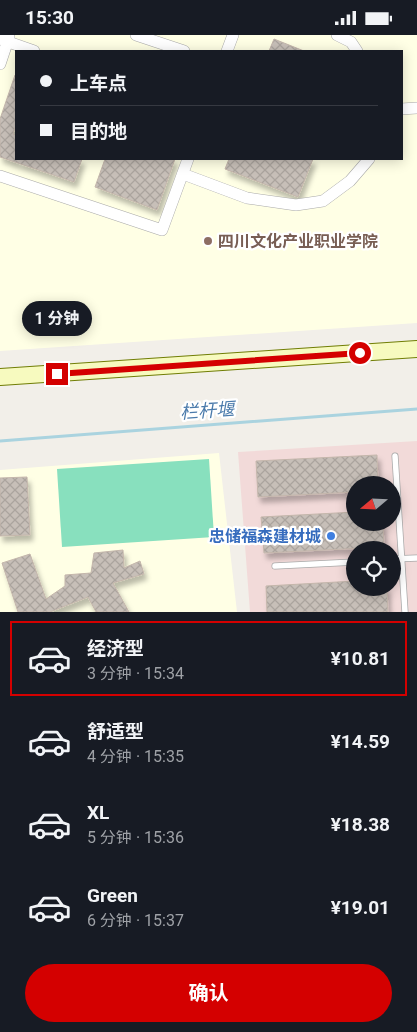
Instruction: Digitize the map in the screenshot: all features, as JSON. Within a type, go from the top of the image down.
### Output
[{"type":"street","points":[[136,35],[181,50]]},
{"type":"street","points":[[227,50],[233,35]]},
{"type":"street","points":[[337,35],[351,42],[357,50]]},
{"type":"street","points":[[0,64],[6,39],[32,50]]},
{"type":"street","points":[[403,109],[417,108]]},
{"type":"street","points":[[0,176],[162,230],[188,160]]},
{"type":"street","points":[[183,174],[247,198],[296,205],[323,201],[350,181],[368,160]]},
{"type":"street","points":[[0,377],[417,349]]},
{"type":"lane","points":[[395,455],[400,541]]},
{"type":"lane","points":[[405,612],[401,559],[417,558]]},
{"type":"lane","points":[[275,566],[346,562]]},
{"type":"shaded area","name":"四川文化产业职业学院","points":[[0,35],[417,35],[417,323],[0,351]]},
{"type":"shaded area","name":"忠储福森建材城","points":[[417,441],[417,612],[250,612],[238,452]]},
{"type":"shaded area","points":[[219,453],[237,612],[0,612],[0,470]]},
{"type":"green space","points":[[209,459],[214,537],[62,547],[57,469]]},
{"type":"building","points":[[274,39],[302,50],[269,50]]},
{"type":"building","points":[[15,75],[15,128],[13,134],[15,135],[15,160],[82,160],[74,182],[0,157],[0,119]]},
{"type":"building","points":[[105,160],[175,160],[157,210],[95,187]]},
{"type":"building","points":[[229,160],[313,160],[298,197],[225,169]]},
{"type":"building","points":[[377,455],[378,476],[346,476],[346,492],[258,497],[256,461]]},
{"type":"building","points":[[27,477],[30,535],[0,536],[0,478]]},
{"type":"building","points":[[346,512],[346,531],[383,531],[384,541],[346,541],[346,549],[264,553],[261,517]]},
{"type":"building","points":[[123,550],[124,568],[140,561],[144,574],[113,583],[129,612],[96,612],[88,597],[50,612],[18,612],[2,563],[30,554],[46,599],[65,586],[65,575],[91,573],[94,553]]},
{"type":"building","points":[[346,582],[346,596],[387,596],[388,612],[267,612],[266,586]]},
{"type":"waterway","name":"栏杆堰","points":[[0,441],[417,409]]},
{"type":"place","name":"四川文化产业职业学院","points":[[208,241]]},
{"type":"place","name":"忠储福森建材城","points":[[331,536]]},
{"type":"route","points":[[57,374],[360,353]]}]
